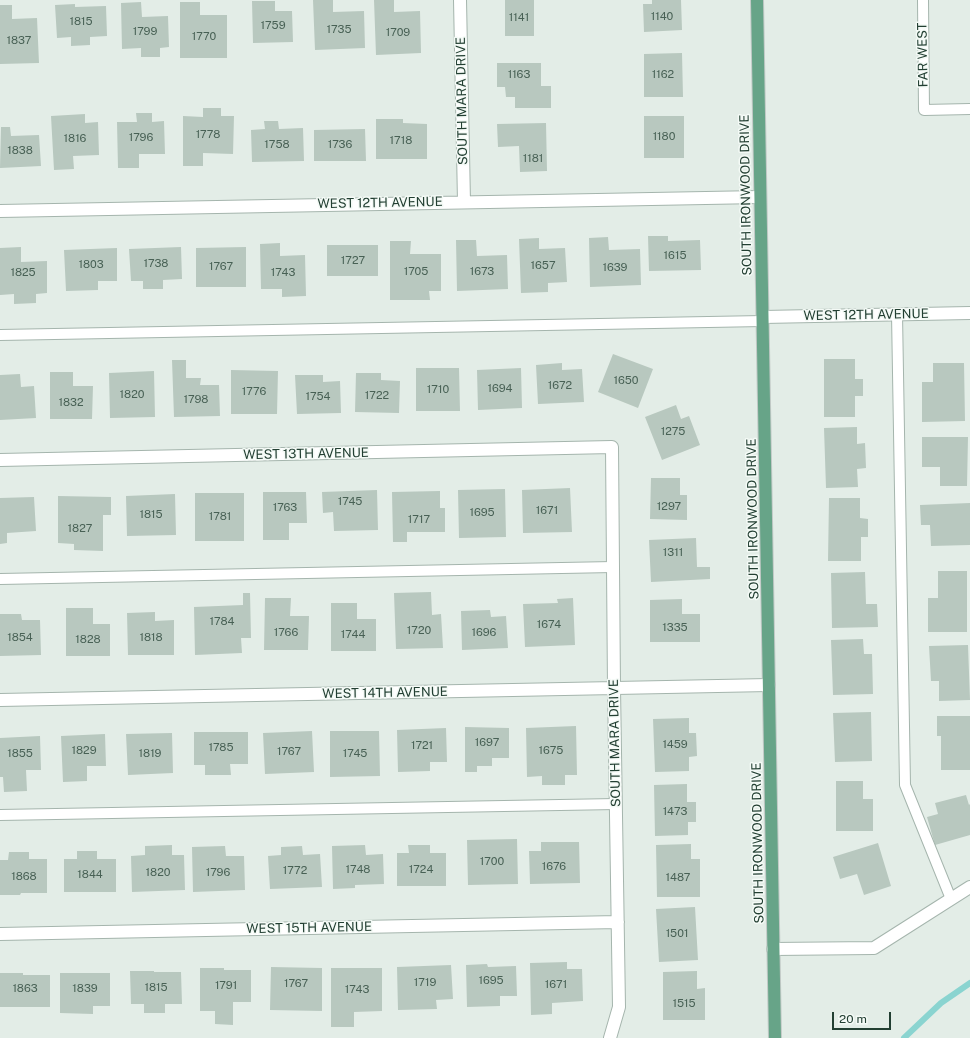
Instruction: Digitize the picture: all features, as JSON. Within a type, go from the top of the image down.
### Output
[{"type":"main road","name":"SOUTH IRONWOOD DRIVE","points":[[757,0],[775,1038]]},
{"type":"street","name":"SOUTH MARA DRIVE","points":[[460,0],[464,202]]},
{"type":"street","name":"WEST 12TH AVENUE","points":[[0,211],[760,197]]},
{"type":"street","name":"WEST 12TH AVENUE","points":[[763,319],[970,313]]},
{"type":"street","name":"SOUTH MARA DRIVE","points":[[610,1038],[619,1007],[612,448]]},
{"type":"street","name":"WEST 13TH AVENUE","points":[[0,460],[612,448]]},
{"type":"street","name":"WEST 14TH AVENUE","points":[[0,700],[769,686]]},
{"type":"street","points":[[773,949],[874,948],[970,887]]},
{"type":"street","name":"WEST 15TH AVENUE","points":[[0,934],[618,922]]},
{"type":"lane","name":"FAR WEST","points":[[923,0],[924,110],[970,109]]},
{"type":"lane","points":[[897,314],[905,786],[951,900]]},
{"type":"lane","points":[[0,335],[763,319]]},
{"type":"lane","points":[[0,579],[613,567]]},
{"type":"lane","points":[[0,815],[616,804]]},
{"type":"building","points":[[313,0],[333,0],[333,12],[364,11],[365,48],[315,50]]},
{"type":"building","points":[[374,0],[394,0],[394,12],[420,11],[421,53],[376,55]]},
{"type":"building","points":[[505,0],[534,0],[534,36],[505,36]]},
{"type":"building","points":[[652,0],[681,0],[682,30],[644,32],[643,4],[652,4]]},
{"type":"building","points":[[252,1],[275,1],[275,11],[292,11],[293,42],[253,43]]},
{"type":"building","points":[[141,2],[142,17],[168,16],[169,47],[160,48],[160,57],[141,57],[141,48],[122,49],[121,3]]},
{"type":"building","points":[[180,2],[200,2],[200,15],[227,15],[227,58],[180,58]]},
{"type":"building","points":[[75,4],[75,7],[106,6],[107,36],[90,37],[90,45],[71,46],[71,37],[57,38],[55,5]]},
{"type":"building","points":[[0,5],[12,5],[12,19],[37,18],[39,63],[0,64]]},
{"type":"building","points":[[682,53],[683,97],[644,97],[644,54]]},
{"type":"building","points":[[497,63],[541,63],[541,86],[551,86],[551,108],[515,108],[515,97],[506,97],[505,87],[497,87]]},
{"type":"building","points":[[203,108],[221,108],[221,116],[234,116],[233,154],[203,153],[203,166],[183,166],[183,116],[203,117]]},
{"type":"building","points":[[136,113],[152,113],[152,122],[164,121],[165,154],[139,154],[139,168],[118,168],[117,122],[137,122]]},
{"type":"building","points":[[85,114],[85,123],[98,122],[99,155],[73,156],[74,169],[54,170],[51,116]]},
{"type":"building","points":[[644,116],[684,116],[684,158],[644,158]]},
{"type":"building","points":[[376,119],[403,119],[403,123],[427,124],[427,159],[376,159]]},
{"type":"building","points":[[264,121],[278,121],[279,129],[303,128],[304,161],[252,162],[251,130],[265,129]]},
{"type":"building","points":[[546,123],[547,171],[520,172],[519,146],[498,147],[497,124]]},
{"type":"building","points":[[1,127],[10,127],[11,136],[39,135],[41,166],[0,168]]},
{"type":"building","points":[[365,129],[366,161],[314,161],[314,130]]},
{"type":"building","points":[[648,236],[668,236],[668,241],[700,240],[701,270],[649,271]]},
{"type":"building","points":[[608,237],[609,250],[640,249],[641,285],[590,287],[589,238]]},
{"type":"building","points":[[539,238],[539,249],[565,248],[567,282],[548,283],[548,292],[521,293],[519,239]]},
{"type":"building","points":[[456,240],[476,240],[477,256],[507,255],[508,289],[457,291]]},
{"type":"building","points":[[390,241],[411,241],[410,254],[441,254],[441,291],[429,291],[430,300],[390,300]]},
{"type":"building","points":[[280,243],[280,256],[305,255],[306,296],[282,297],[282,289],[261,289],[260,244]]},
{"type":"building","points":[[327,245],[378,245],[378,276],[327,276]]},
{"type":"building","points":[[21,247],[21,262],[47,261],[47,293],[36,294],[36,303],[14,304],[14,294],[0,295],[0,248]]},
{"type":"building","points":[[181,247],[182,279],[163,280],[163,289],[143,289],[143,281],[131,281],[129,249]]},
{"type":"building","points":[[246,247],[246,287],[196,287],[196,248]]},
{"type":"building","points":[[117,248],[117,281],[98,281],[98,290],[66,291],[64,250]]},
{"type":"building","points":[[613,354],[653,369],[638,408],[598,392]]},
{"type":"building","points":[[824,359],[855,359],[855,379],[863,379],[863,396],[855,396],[855,417],[824,417]]},
{"type":"building","points":[[172,360],[186,360],[186,378],[201,378],[200,385],[219,385],[220,416],[174,417]]},
{"type":"building","points":[[562,363],[562,370],[582,369],[584,402],[538,404],[536,365]]},
{"type":"building","points":[[933,363],[964,363],[965,421],[922,422],[922,382],[933,382]]},
{"type":"building","points":[[416,368],[459,368],[460,411],[416,411]]},
{"type":"building","points":[[521,368],[522,408],[478,410],[477,370]]},
{"type":"building","points":[[231,370],[278,371],[277,414],[231,414]]},
{"type":"building","points":[[154,371],[155,417],[110,418],[109,373]]},
{"type":"building","points":[[50,372],[73,372],[73,386],[93,386],[92,419],[50,419]]},
{"type":"building","points":[[356,373],[381,373],[381,380],[400,381],[399,413],[355,412]]},
{"type":"building","points":[[20,374],[21,387],[34,386],[36,418],[0,420],[0,375]]},
{"type":"building","points":[[295,375],[323,375],[323,382],[340,381],[341,413],[297,414]]},
{"type":"building","points":[[676,405],[681,419],[689,416],[700,445],[662,460],[645,417]]},
{"type":"building","points":[[857,427],[857,444],[865,443],[866,468],[857,469],[858,487],[826,488],[824,428]]},
{"type":"building","points":[[922,437],[968,437],[967,486],[940,486],[940,467],[922,467]]},
{"type":"building","points":[[651,478],[680,478],[680,495],[687,495],[687,520],[650,519]]},
{"type":"building","points":[[570,488],[572,532],[523,533],[522,490]]},
{"type":"building","points":[[505,489],[506,537],[459,538],[458,490]]},
{"type":"building","points":[[377,490],[378,530],[334,531],[333,512],[323,513],[322,492]]},
{"type":"building","points":[[440,491],[440,508],[445,508],[445,532],[407,532],[407,542],[393,542],[392,492]]},
{"type":"building","points":[[263,492],[306,492],[307,523],[289,523],[289,540],[263,540]]},
{"type":"building","points":[[195,493],[244,493],[244,541],[195,541]]},
{"type":"building","points":[[175,494],[176,535],[127,536],[126,496]]},
{"type":"building","points":[[58,496],[111,497],[111,515],[103,515],[103,551],[74,550],[74,544],[58,543]]},
{"type":"building","points":[[34,497],[36,531],[7,533],[7,543],[0,544],[0,498]]},
{"type":"building","points":[[829,498],[860,498],[860,518],[868,519],[868,537],[861,537],[861,561],[828,561]]},
{"type":"building","points":[[970,503],[970,545],[931,546],[930,525],[921,525],[920,505]]},
{"type":"building","points":[[696,538],[697,567],[710,567],[710,579],[651,582],[649,540]]},
{"type":"building","points":[[938,571],[967,571],[967,632],[928,632],[928,598],[938,598]]},
{"type":"building","points":[[865,572],[866,604],[877,604],[878,627],[832,628],[831,573]]},
{"type":"building","points":[[431,592],[432,615],[441,614],[443,648],[396,649],[394,593]]},
{"type":"building","points":[[243,593],[250,593],[251,638],[241,638],[242,653],[195,655],[194,607],[243,605]]},
{"type":"building","points":[[265,598],[291,598],[290,616],[309,616],[308,650],[264,650]]},
{"type":"building","points":[[573,598],[575,645],[525,647],[523,604],[558,603],[557,599]]},
{"type":"building","points":[[682,599],[682,614],[700,614],[700,642],[650,642],[650,600]]},
{"type":"building","points":[[331,603],[357,603],[357,619],[376,619],[376,651],[331,651]]},
{"type":"building","points":[[66,608],[93,608],[93,624],[110,624],[110,656],[66,656]]},
{"type":"building","points":[[490,610],[491,617],[506,616],[508,648],[462,650],[461,611]]},
{"type":"building","points":[[155,612],[155,621],[174,620],[174,655],[128,655],[127,613]]},
{"type":"building","points":[[0,614],[21,614],[22,620],[40,620],[41,655],[0,656]]},
{"type":"building","points":[[863,639],[864,654],[872,654],[873,694],[833,695],[831,640]]},
{"type":"building","points":[[968,645],[970,700],[939,701],[939,681],[931,681],[929,646]]},
{"type":"building","points":[[871,712],[872,761],[835,762],[833,713]]},
{"type":"building","points":[[937,716],[970,716],[970,770],[941,770],[941,736],[937,736]]},
{"type":"building","points":[[689,718],[689,733],[696,733],[697,756],[689,757],[689,771],[655,772],[653,719]]},
{"type":"building","points":[[576,726],[577,775],[565,775],[565,785],[542,785],[542,776],[527,777],[526,728]]},
{"type":"building","points":[[465,727],[509,728],[509,758],[492,758],[492,766],[477,766],[477,772],[465,772]]},
{"type":"building","points":[[446,728],[447,762],[430,762],[430,771],[398,772],[397,730]]},
{"type":"building","points":[[312,731],[314,772],[265,774],[263,733]]},
{"type":"building","points":[[330,731],[379,731],[380,776],[330,777]]},
{"type":"building","points":[[194,732],[248,732],[248,764],[230,764],[231,775],[205,775],[205,765],[194,765]]},
{"type":"building","points":[[172,733],[173,773],[128,775],[126,734]]},
{"type":"building","points":[[105,734],[106,766],[87,766],[87,781],[63,782],[61,736]]},
{"type":"building","points":[[40,736],[41,770],[26,770],[27,791],[4,792],[3,777],[0,777],[0,738]]},
{"type":"building","points":[[836,781],[863,781],[863,799],[873,799],[873,831],[836,831]]},
{"type":"building","points":[[687,784],[687,802],[696,802],[696,822],[688,822],[688,835],[655,836],[654,785]]},
{"type":"building","points":[[966,795],[969,805],[970,804],[970,835],[935,845],[927,817],[938,814],[935,803]]},
{"type":"building","points":[[517,839],[518,884],[468,885],[467,840]]},
{"type":"building","points":[[541,842],[579,842],[580,883],[530,884],[529,851],[541,851]]},
{"type":"building","points":[[878,843],[891,886],[864,895],[857,874],[840,879],[833,857]]},
{"type":"building","points":[[691,844],[691,859],[700,859],[700,897],[657,897],[656,845]]},
{"type":"building","points":[[172,845],[172,855],[184,855],[185,890],[132,892],[131,856],[145,855],[145,846]]},
{"type":"building","points":[[365,845],[366,855],[383,854],[384,884],[355,885],[355,888],[333,889],[332,846]]},
{"type":"building","points":[[408,845],[430,845],[430,853],[446,853],[446,886],[397,886],[397,853],[409,853]]},
{"type":"building","points":[[225,846],[226,856],[244,856],[245,890],[193,892],[192,847]]},
{"type":"building","points":[[302,846],[303,855],[320,854],[322,887],[270,889],[268,856],[281,855],[281,847]]},
{"type":"building","points":[[77,851],[97,851],[97,859],[116,859],[116,892],[64,892],[64,859],[77,859]]},
{"type":"building","points":[[9,852],[29,852],[29,859],[47,859],[47,893],[0,895],[0,860],[8,860]]},
{"type":"building","points":[[695,907],[698,960],[659,962],[656,909]]},
{"type":"building","points":[[567,962],[567,969],[582,969],[583,1001],[552,1003],[552,1014],[531,1015],[530,963]]},
{"type":"building","points":[[487,964],[488,967],[516,966],[517,996],[500,996],[500,1006],[467,1007],[466,965]]},
{"type":"building","points":[[451,965],[453,999],[436,1000],[437,1009],[398,1010],[397,967]]},
{"type":"building","points":[[271,967],[322,968],[322,1011],[270,1010]]},
{"type":"building","points":[[200,968],[251,970],[251,1002],[233,1002],[233,1025],[215,1024],[215,1011],[200,1011]]},
{"type":"building","points":[[331,968],[382,968],[382,1011],[354,1012],[354,1027],[331,1027]]},
{"type":"building","points":[[130,971],[181,972],[182,1004],[165,1004],[165,1013],[144,1013],[144,1004],[131,1004]]},
{"type":"building","points":[[697,971],[697,989],[705,988],[705,1020],[663,1020],[663,972]]},
{"type":"building","points":[[0,973],[50,975],[50,1007],[0,1007]]},
{"type":"building","points":[[60,973],[110,973],[110,1006],[93,1006],[93,1014],[60,1013]]},
{"type":"waterway","points":[[904,1038],[941,1003],[970,983]]}]
